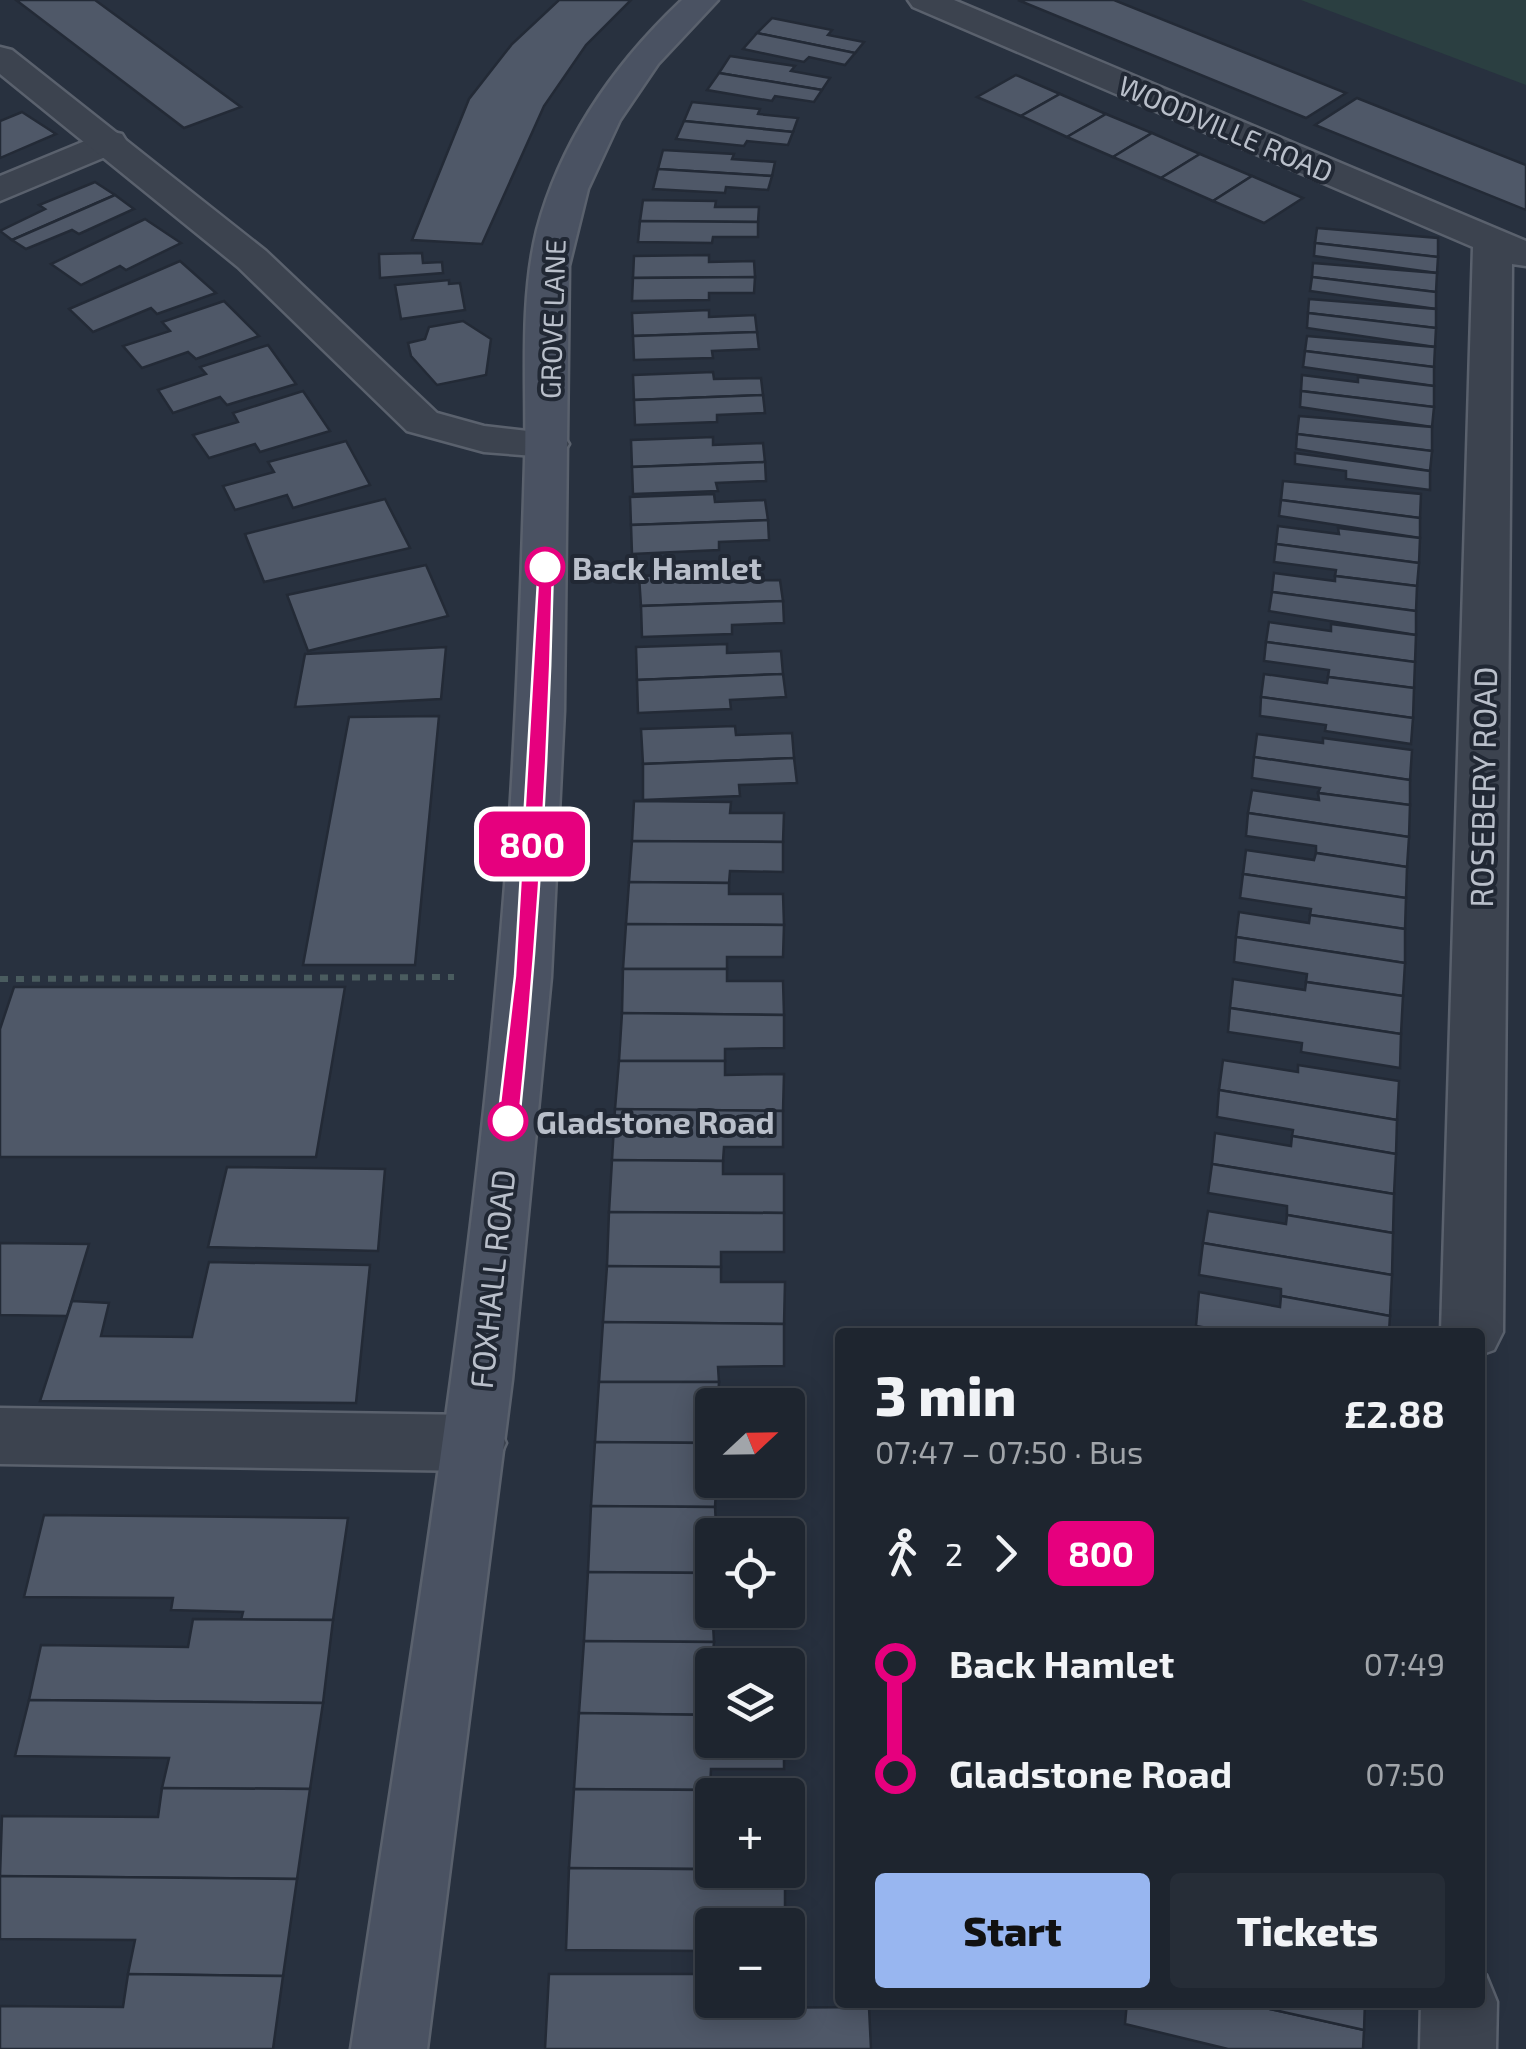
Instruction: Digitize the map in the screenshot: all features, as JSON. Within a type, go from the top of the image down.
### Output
[{"type":"main road","name":"GROVE LANE","points":[[548,444],[550,266],[575,166],[630,76],[661,36],[701,0]]},
{"type":"main road","name":"FOXHALL ROAD","points":[[388,2049],[474,1443],[524,976],[542,694],[548,444]]},
{"type":"street","name":"WOODVILLE ROAD","points":[[925,0],[1509,249]]},
{"type":"street","points":[[0,57],[252,259],[422,422],[496,443],[548,444]]},
{"type":"street","points":[[0,190],[110,142]]},
{"type":"street","name":"ROSEBERY ROAD","points":[[1472,1328],[1509,249]]},
{"type":"street","points":[[0,1436],[474,1443]]},
{"type":"street","points":[[1458,2008],[1458,2049]]},
{"type":"path","points":[[0,979],[524,976]]},
{"type":"green space","points":[[1301,0],[1526,0],[1526,85]]},
{"type":"building","points":[[16,0],[95,0],[241,107],[184,128]]},
{"type":"building","points":[[559,0],[631,0],[586,45],[544,106],[482,244],[412,240],[469,99],[512,44]]},
{"type":"building","points":[[1018,0],[1114,0],[1346,93],[1306,118]]},
{"type":"building","points":[[772,18],[832,30],[828,35],[864,42],[855,53],[757,33]]},
{"type":"building","points":[[757,33],[855,53],[845,65],[809,57],[804,62],[743,49]]},
{"type":"building","points":[[730,56],[795,66],[791,71],[830,78],[822,90],[719,73]]},
{"type":"building","points":[[719,73],[822,90],[814,102],[775,96],[772,101],[707,90]]},
{"type":"building","points":[[1016,75],[1060,94],[1021,116],[977,97]]},
{"type":"building","points":[[1060,94],[1106,114],[1067,137],[1021,116]]},
{"type":"building","points":[[1357,98],[1526,165],[1526,210],[1315,125]]},
{"type":"building","points":[[692,102],[760,109],[758,114],[798,118],[793,132],[684,121]]},
{"type":"building","points":[[22,112],[56,134],[0,158],[0,121]]},
{"type":"building","points":[[1106,114],[1152,133],[1113,157],[1067,137]]},
{"type":"building","points":[[684,121],[793,132],[788,145],[747,141],[744,146],[676,139]]},
{"type":"building","points":[[1152,133],[1200,154],[1161,178],[1113,157]]},
{"type":"building","points":[[663,150],[734,154],[732,159],[775,162],[772,176],[658,169]]},
{"type":"building","points":[[1200,154],[1252,176],[1213,201],[1161,178]]},
{"type":"building","points":[[658,169],[772,176],[768,190],[726,187],[725,193],[653,189]]},
{"type":"building","points":[[1252,176],[1303,198],[1264,223],[1213,201]]},
{"type":"building","points":[[95,182],[115,195],[12,240],[0,231],[45,209],[39,205]]},
{"type":"building","points":[[115,195],[134,209],[79,234],[72,230],[26,249],[12,240]]},
{"type":"building","points":[[643,200],[716,201],[715,207],[759,207],[758,222],[640,221]]},
{"type":"building","points":[[145,219],[181,243],[126,270],[120,266],[81,285],[51,264]]},
{"type":"building","points":[[640,221],[758,222],[758,237],[713,237],[712,243],[638,242]]},
{"type":"building","points":[[1317,228],[1438,238],[1438,257],[1315,243]]},
{"type":"building","points":[[1315,243],[1438,257],[1437,273],[1314,256]]},
{"type":"building","points":[[422,253],[423,263],[442,262],[443,273],[380,278],[379,254]]},
{"type":"building","points":[[709,255],[709,262],[754,261],[755,277],[633,278],[634,256]]},
{"type":"building","points":[[180,261],[216,293],[157,314],[151,308],[93,332],[69,309]]},
{"type":"building","points":[[1313,263],[1437,273],[1436,292],[1312,277]]},
{"type":"building","points":[[755,277],[754,293],[709,293],[709,300],[632,301],[633,278]]},
{"type":"building","points":[[1312,277],[1436,292],[1436,309],[1310,291]]},
{"type":"building","points":[[449,280],[449,284],[460,283],[465,310],[401,319],[395,285]]},
{"type":"building","points":[[1309,299],[1436,309],[1436,328],[1308,313]]},
{"type":"building","points":[[224,301],[259,336],[196,359],[188,352],[142,368],[123,346],[170,331],[162,322]]},
{"type":"building","points":[[709,310],[709,317],[755,315],[757,332],[633,336],[632,313]]},
{"type":"building","points":[[1308,313],[1436,328],[1435,347],[1307,328]]},
{"type":"building","points":[[463,321],[491,339],[486,375],[437,385],[411,356],[408,343],[425,339],[429,327]]},
{"type":"building","points":[[757,332],[759,349],[712,351],[713,358],[634,360],[633,336]]},
{"type":"building","points":[[1307,336],[1435,347],[1434,367],[1305,351]]},
{"type":"building","points":[[268,345],[296,384],[227,405],[220,397],[173,413],[158,390],[206,374],[200,367]]},
{"type":"building","points":[[1305,351],[1434,367],[1434,386],[1303,367]]},
{"type":"building","points":[[713,372],[714,379],[761,378],[763,395],[634,400],[633,375]]},
{"type":"building","points":[[1302,375],[1434,386],[1434,407],[1301,391]]},
{"type":"building","points":[[303,391],[330,431],[260,452],[255,444],[209,458],[193,435],[238,422],[233,413]]},
{"type":"building","points":[[1301,391],[1434,407],[1432,427],[1300,407]]},
{"type":"building","points":[[763,395],[765,413],[717,415],[717,422],[635,425],[634,400]]},
{"type":"building","points":[[1299,416],[1432,427],[1432,451],[1297,434]]},
{"type":"building","points":[[1297,434],[1432,451],[1430,471],[1296,449]]},
{"type":"building","points":[[713,437],[713,445],[763,443],[765,462],[632,467],[631,440]]},
{"type":"building","points":[[346,441],[370,485],[293,508],[287,495],[235,510],[223,486],[274,472],[268,462]]},
{"type":"building","points":[[1295,453],[1430,471],[1430,490],[1346,479],[1346,471],[1295,464]]},
{"type":"building","points":[[765,462],[766,481],[716,483],[718,491],[633,494],[632,467]]},
{"type":"building","points":[[1283,481],[1421,494],[1420,518],[1281,500]]},
{"type":"building","points":[[714,494],[715,502],[765,500],[768,520],[631,525],[630,497]]},
{"type":"building","points":[[385,499],[410,548],[264,582],[245,534]]},
{"type":"building","points":[[1281,500],[1420,518],[1420,538],[1279,516]]},
{"type":"building","points":[[768,520],[769,540],[719,542],[719,550],[632,554],[631,525]]},
{"type":"building","points":[[1278,526],[1339,534],[1338,528],[1420,538],[1419,563],[1276,544]]},
{"type":"building","points":[[1276,544],[1419,563],[1417,586],[1335,576],[1336,570],[1274,562]]},
{"type":"building","points":[[426,565],[448,616],[308,651],[287,595]]},
{"type":"building","points":[[727,573],[729,581],[780,580],[783,601],[641,606],[639,576]]},
{"type":"building","points":[[1274,573],[1417,586],[1416,611],[1272,592]]},
{"type":"building","points":[[1272,592],[1416,611],[1416,635],[1269,611]]},
{"type":"building","points":[[783,601],[784,623],[732,625],[732,634],[642,637],[641,606]]},
{"type":"building","points":[[1269,622],[1331,631],[1331,624],[1416,635],[1415,662],[1266,642]]},
{"type":"building","points":[[1266,642],[1415,662],[1414,688],[1328,677],[1329,670],[1264,661]]},
{"type":"building","points":[[727,644],[727,653],[781,651],[783,674],[637,680],[636,647]]},
{"type":"building","points":[[446,647],[441,699],[295,707],[305,654]]},
{"type":"building","points":[[783,674],[786,697],[730,700],[731,709],[638,713],[637,680]]},
{"type":"building","points":[[1264,674],[1327,683],[1328,677],[1414,688],[1413,718],[1261,697]]},
{"type":"building","points":[[1261,697],[1413,718],[1411,744],[1325,731],[1326,725],[1260,716]]},
{"type":"building","points":[[439,716],[415,965],[303,965],[349,717]]},
{"type":"building","points":[[735,726],[736,735],[792,733],[794,758],[643,764],[641,729]]},
{"type":"building","points":[[1257,734],[1412,750],[1410,780],[1254,757]]},
{"type":"building","points":[[1254,757],[1410,780],[1410,805],[1318,793],[1320,788],[1252,778]]},
{"type":"building","points":[[794,758],[797,783],[739,785],[740,796],[643,800],[643,764]]},
{"type":"building","points":[[1252,790],[1319,800],[1318,793],[1410,805],[1409,837],[1248,813]]},
{"type":"building","points":[[634,801],[731,802],[730,813],[784,813],[783,842],[632,841]]},
{"type":"building","points":[[1248,813],[1409,837],[1407,867],[1316,853],[1316,846],[1246,836]]},
{"type":"building","points":[[632,841],[783,842],[783,872],[730,871],[729,883],[629,882]]},
{"type":"building","points":[[1246,850],[1314,860],[1316,853],[1407,867],[1406,898],[1243,874]]},
{"type":"building","points":[[1243,874],[1406,898],[1405,929],[1310,915],[1311,909],[1240,898]]},
{"type":"building","points":[[629,882],[729,883],[729,894],[783,894],[784,925],[626,924]]},
{"type":"building","points":[[1239,912],[1309,923],[1310,915],[1405,929],[1405,963],[1236,937]]},
{"type":"building","points":[[626,924],[784,925],[783,957],[727,957],[727,969],[623,969]]},
{"type":"building","points":[[1236,937],[1405,963],[1403,996],[1306,982],[1307,974],[1234,962]]},
{"type":"building","points":[[623,969],[727,969],[727,981],[783,981],[784,1015],[622,1013]]},
{"type":"building","points":[[1233,979],[1305,990],[1306,982],[1403,996],[1401,1034],[1230,1008]]},
{"type":"building","points":[[14,987],[345,987],[316,1157],[0,1157],[0,1029]]},
{"type":"building","points":[[1230,1008],[1401,1034],[1400,1068],[1301,1052],[1302,1043],[1228,1032]]},
{"type":"building","points":[[622,1013],[784,1015],[784,1048],[725,1049],[725,1061],[619,1061]]},
{"type":"building","points":[[1223,1060],[1298,1072],[1298,1065],[1399,1081],[1397,1120],[1219,1090]]},
{"type":"building","points":[[619,1061],[725,1061],[725,1075],[784,1074],[783,1111],[615,1109]]},
{"type":"building","points":[[1219,1090],[1397,1120],[1396,1154],[1292,1136],[1293,1130],[1217,1117]]},
{"type":"building","points":[[615,1109],[783,1111],[783,1147],[724,1147],[723,1161],[612,1160]]},
{"type":"building","points":[[1215,1133],[1291,1146],[1292,1136],[1396,1154],[1394,1194],[1212,1164]]},
{"type":"building","points":[[612,1160],[723,1161],[723,1174],[784,1174],[784,1213],[609,1212]]},
{"type":"building","points":[[1212,1164],[1394,1194],[1393,1233],[1287,1215],[1287,1206],[1208,1193]]},
{"type":"building","points":[[227,1167],[385,1169],[378,1251],[208,1247]]},
{"type":"building","points":[[1208,1211],[1286,1224],[1287,1215],[1393,1233],[1392,1275],[1203,1243]]},
{"type":"building","points":[[609,1212],[784,1213],[784,1252],[721,1252],[721,1267],[607,1266]]},
{"type":"building","points":[[0,1243],[89,1244],[67,1316],[0,1315]]},
{"type":"building","points":[[1203,1243],[1392,1275],[1390,1316],[1281,1296],[1281,1289],[1199,1275]]},
{"type":"building","points":[[209,1262],[370,1265],[356,1403],[40,1401],[72,1301],[109,1303],[101,1336],[192,1337]]},
{"type":"building","points":[[607,1266],[721,1267],[721,1282],[785,1282],[784,1324],[603,1322]]},
{"type":"building","points":[[1199,1292],[1280,1307],[1281,1296],[1390,1316],[1389,1328],[1196,1326]]},
{"type":"building","points":[[603,1322],[784,1324],[784,1366],[718,1367],[719,1382],[599,1382]]},
{"type":"building","points":[[599,1382],[719,1382],[719,1388],[695,1388],[695,1443],[595,1442]]},
{"type":"building","points":[[595,1442],[695,1443],[695,1498],[716,1498],[715,1507],[591,1506]]},
{"type":"building","points":[[591,1506],[715,1507],[716,1518],[695,1518],[695,1573],[588,1572]]},
{"type":"building","points":[[44,1515],[348,1518],[333,1620],[241,1620],[243,1612],[171,1610],[173,1598],[24,1597]]},
{"type":"building","points":[[588,1572],[695,1573],[695,1628],[713,1628],[714,1642],[584,1641]]},
{"type":"building","points":[[193,1619],[333,1620],[323,1703],[29,1700],[41,1645],[188,1647]]},
{"type":"building","points":[[584,1641],[714,1642],[713,1648],[695,1648],[695,1715],[579,1713]]},
{"type":"building","points":[[29,1700],[323,1703],[310,1789],[162,1788],[169,1758],[15,1756]]},
{"type":"building","points":[[579,1713],[695,1715],[695,1758],[784,1758],[784,1769],[711,1769],[711,1778],[695,1778],[695,1790],[574,1789]]},
{"type":"building","points":[[162,1788],[310,1789],[297,1879],[0,1876],[2,1816],[158,1817]]},
{"type":"building","points":[[574,1789],[695,1790],[695,1869],[569,1868]]},
{"type":"building","points":[[569,1868],[695,1869],[695,1888],[785,1888],[785,1908],[695,1908],[695,1951],[566,1950]]},
{"type":"building","points":[[0,1876],[297,1879],[283,1976],[128,1974],[135,1940],[0,1939]]},
{"type":"building","points":[[128,1974],[283,1976],[273,2049],[0,2049],[0,2006],[123,2007]]},
{"type":"building","points":[[549,1974],[695,1974],[695,2018],[805,2018],[805,2007],[869,2008],[871,2049],[545,2049]]},
{"type":"building","points":[[1126,2008],[1266,2008],[1364,2030],[1363,2049],[1228,2049],[1125,2024]]},
{"type":"building","points":[[1266,2008],[1365,2008],[1364,2030]]},
{"type":"bus line","name":"800","points":[[508,1121],[524,976],[542,694],[545,567]]},
{"type":"place","name":"Back Hamlet","points":[[545,567]]},
{"type":"place","name":"Gladstone Road","points":[[508,1121]]}]
